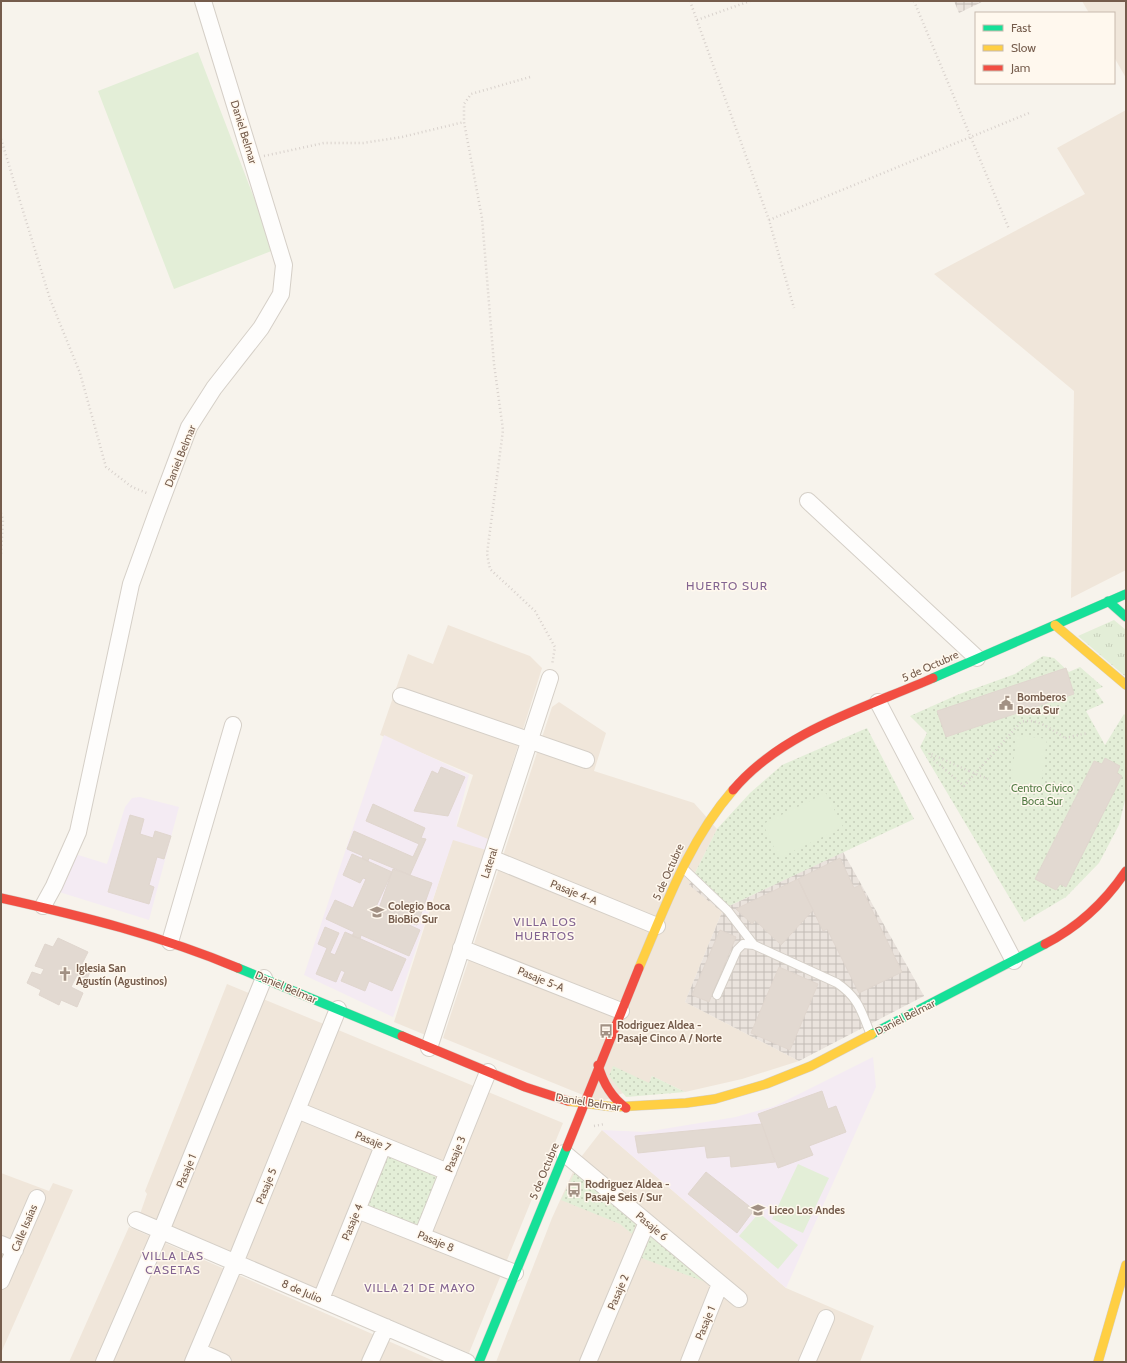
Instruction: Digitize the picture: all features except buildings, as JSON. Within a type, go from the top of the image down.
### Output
[{"type":"main road","points":[[1126,594],[1108,601],[1126,617]]},
{"type":"main road","name":"5 de Octubre","points":[[479,1362],[564,1154],[598,1065],[682,867],[694,842],[711,816],[742,780],[780,750],[800,738],[1108,601]]},
{"type":"main road","points":[[1055,625],[1126,685]]},
{"type":"main road","name":"Daniel Belmar","points":[[1,898],[43,906],[196,950],[429,1048],[546,1095],[584,1104],[626,1108],[686,1103],[743,1092],[800,1071],[1057,938],[1087,917],[1112,891],[1126,871]]},
{"type":"main road","points":[[598,1065],[607,1090],[626,1108]]},
{"type":"main road","points":[[1098,1362],[1126,1266]]},
{"type":"street","name":"Daniel Belmar","points":[[43,906],[54,886],[78,832],[131,584],[189,427],[214,388],[261,328],[281,294],[284,265],[203,1]]},
{"type":"street","points":[[808,501],[977,658]]},
{"type":"street","name":"Lateral","points":[[429,1048],[550,678]]},
{"type":"street","points":[[402,696],[586,760]]},
{"type":"street","points":[[878,702],[1014,961]]},
{"type":"street","points":[[170,942],[233,725]]},
{"type":"street","name":"Pasaje 4-A","points":[[491,858],[657,926]]},
{"type":"street","name":"Pasaje 5-A","points":[[461,948],[621,1011]]},
{"type":"street","name":"Pasaje 1","points":[[104,1362],[162,1231],[264,978]]},
{"type":"street","name":"Pasaje 5","points":[[195,1356],[236,1263],[338,1009]]},
{"type":"street","name":"Pasaje 3","points":[[422,1236],[488,1072]]},
{"type":"street","name":"Pasaje 7","points":[[297,1110],[448,1172]]},
{"type":"street","name":"Pasaje 4","points":[[321,1299],[383,1146]]},
{"type":"street","name":"Pasaje 6","points":[[564,1154],[739,1299]]},
{"type":"street","name":"Calle Isaías","points":[[1,1281],[8,1246],[37,1198]]},
{"type":"street","name":"Pasaje 8","points":[[358,1210],[515,1273]]},
{"type":"street","name":"8 de Julio","points":[[136,1220],[467,1362]]},
{"type":"street","name":"Pasaje 2","points":[[588,1362],[647,1222]]},
{"type":"street","name":"Pasaje 1","points":[[689,1362],[720,1284]]},
{"type":"street","points":[[807,1362],[826,1318]]},
{"type":"street","points":[[370,1362],[386,1327]]},
{"type":"street","points":[[195,1356],[223,1362]]},
{"type":"lane","points":[[682,867],[728,911],[754,945]]},
{"type":"lane","points":[[717,995],[737,950],[743,944],[754,945],[837,983],[848,991],[855,999],[871,1035]]},
{"type":"path","points":[[690,1],[769,220],[794,308]]},
{"type":"path","points":[[697,20],[750,1]]},
{"type":"path","points":[[914,1],[1009,229]]},
{"type":"path","points":[[530,77],[471,94],[464,104],[464,122],[482,218],[494,364],[503,430],[487,554],[490,569],[535,611],[555,647],[550,678]]},
{"type":"path","points":[[769,220],[1029,113]]},
{"type":"path","points":[[252,159],[324,143],[363,143],[402,137],[464,122]]},
{"type":"path","points":[[1,139],[50,299],[80,374],[106,467],[132,487],[162,499]]},
{"type":"path","points":[[1,513],[3,520],[1,555]]},
{"type":"path","points":[[988,779],[975,773],[969,770],[928,753],[964,786],[975,773],[1021,722],[1028,720],[1042,724],[1065,738],[1088,733]]},
{"type":"shaded area","points":[[954,1],[984,1],[959,13]]},
{"type":"shaded area","points":[[1082,1],[1126,1],[1126,78],[1115,59],[1115,12],[1088,12]]},
{"type":"shaded area","points":[[1126,110],[1126,570],[1071,598],[1074,391],[934,274],[1085,194],[1057,148]]},
{"type":"shaded area","points":[[448,625],[530,656],[542,668],[428,1036],[394,1022],[473,775],[380,735],[408,654],[433,664]]},
{"type":"shaded area","points":[[559,702],[606,733],[594,771],[694,803],[717,829],[691,881],[722,912],[685,1002],[799,1061],[742,1079],[685,1092],[652,1076],[649,1083],[600,1102],[443,1038],[552,707]]},
{"type":"shaded area","name":"Colegio Boca BioBio Sur","points":[[384,735],[469,775],[456,826],[488,839],[486,850],[453,840],[393,1017],[304,975]]},
{"type":"shaded area","points":[[140,797],[179,807],[149,920],[56,891],[72,853],[107,864],[125,807],[132,798]]},
{"type":"shaded area","points":[[843,852],[924,996],[799,1061],[685,1002],[722,912],[689,885],[694,875],[729,906]]},
{"type":"shaded area","points":[[227,984],[563,1123],[469,1353],[140,1214],[147,1194],[145,1191]]},
{"type":"shaded area","name":"Liceo Los Andes","points":[[873,1057],[876,1087],[786,1288],[602,1130],[645,1132],[736,1117],[775,1106]]},
{"type":"shaded area","points":[[602,1130],[786,1288],[874,1326],[860,1362],[496,1362],[552,1218],[578,1161]]},
{"type":"shaded area","points":[[1,1173],[49,1191],[53,1183],[73,1190],[1,1353]]},
{"type":"shaded area","points":[[129,1227],[436,1362],[69,1362]]},
{"type":"green space","points":[[198,52],[274,250],[174,289],[98,91]]},
{"type":"green space","points":[[1114,620],[1126,630],[1126,677],[1078,636]]},
{"type":"green space","name":"Centro Civico Boca Sur","points":[[1043,656],[1054,658],[1069,672],[1080,667],[1103,687],[1095,690],[1104,703],[1086,711],[1105,745],[1124,714],[1126,716],[1126,796],[1119,825],[1099,863],[1066,897],[1024,922],[920,747],[927,733],[910,716],[957,695],[1015,674]]},
{"type":"green space","points":[[867,728],[914,819],[729,906],[694,875],[717,829],[750,793],[782,765]]},
{"type":"green space","points":[[1017,735],[1047,739],[1040,792],[1010,788]]},
{"type":"green space","points":[[826,793],[843,827],[779,858],[763,824]]},
{"type":"green space","points":[[613,1066],[649,1083],[652,1076],[685,1092],[626,1097],[609,1076]]},
{"type":"green space","points":[[386,1155],[439,1178],[418,1227],[364,1205]]},
{"type":"green space","points":[[798,1164],[829,1178],[803,1233],[772,1219]]},
{"type":"green space","points":[[576,1170],[637,1222],[632,1234],[620,1224],[561,1200]]},
{"type":"green space","points":[[759,1213],[798,1245],[778,1269],[739,1236]]},
{"type":"green space","points":[[649,1233],[708,1283],[639,1257]]},
{"type":"traffic: fast","points":[[933,678],[1126,594]]},
{"type":"traffic: fast","points":[[1108,601],[1126,617]]},
{"type":"traffic: fast","points":[[872,1034],[1045,944]]},
{"type":"traffic: fast","points":[[238,968],[402,1036]]},
{"type":"traffic: fast","points":[[479,1362],[567,1147]]},
{"type":"traffic: slow","points":[[1055,625],[1126,685]]},
{"type":"traffic: slow","points":[[639,968],[679,875],[703,831],[733,790]]},
{"type":"traffic: slow","points":[[568,1101],[614,1107],[686,1103],[715,1099],[766,1084],[811,1066],[872,1034]]},
{"type":"traffic: slow","points":[[1098,1362],[1126,1265]]},
{"type":"traffic: jam","points":[[733,790],[753,769],[800,737],[853,711],[933,678]]},
{"type":"traffic: jam","points":[[1045,944],[1069,930],[1090,913],[1109,893],[1126,871]]},
{"type":"traffic: jam","points":[[1,898],[62,912],[121,928],[180,946],[238,968]]},
{"type":"traffic: jam","points":[[567,1147],[639,968]]},
{"type":"traffic: jam","points":[[402,1036],[525,1087],[568,1101]]},
{"type":"traffic: jam","points":[[598,1065],[602,1078],[608,1089],[626,1108]]},
{"type":"place","name":"Bomberos Boca Sur","points":[[1006,703]]},
{"type":"place","name":"Colegio Boca BioBio Sur","points":[[377,912]]},
{"type":"place","name":"Iglesia San Agustín (Agustinos)","points":[[65,974]]},
{"type":"place","name":"Rodriguez Aldea - Pasaje Cinco A / Norte","points":[[606,1031]]},
{"type":"place","name":"Rodriguez Aldea - Pasaje Seis / Sur","points":[[574,1190]]},
{"type":"place","name":"Liceo Los Andes","points":[[758,1210]]},
{"type":"district","name":"HUERTO SUR","points":[[727,586]]},
{"type":"district","name":"VILLA LOS HUERTOS","points":[[545,929]]},
{"type":"district","name":"VILLA LAS CASETAS","points":[[173,1263]]},
{"type":"district","name":"VILLA 21 DE MAYO","points":[[420,1288]]}]
